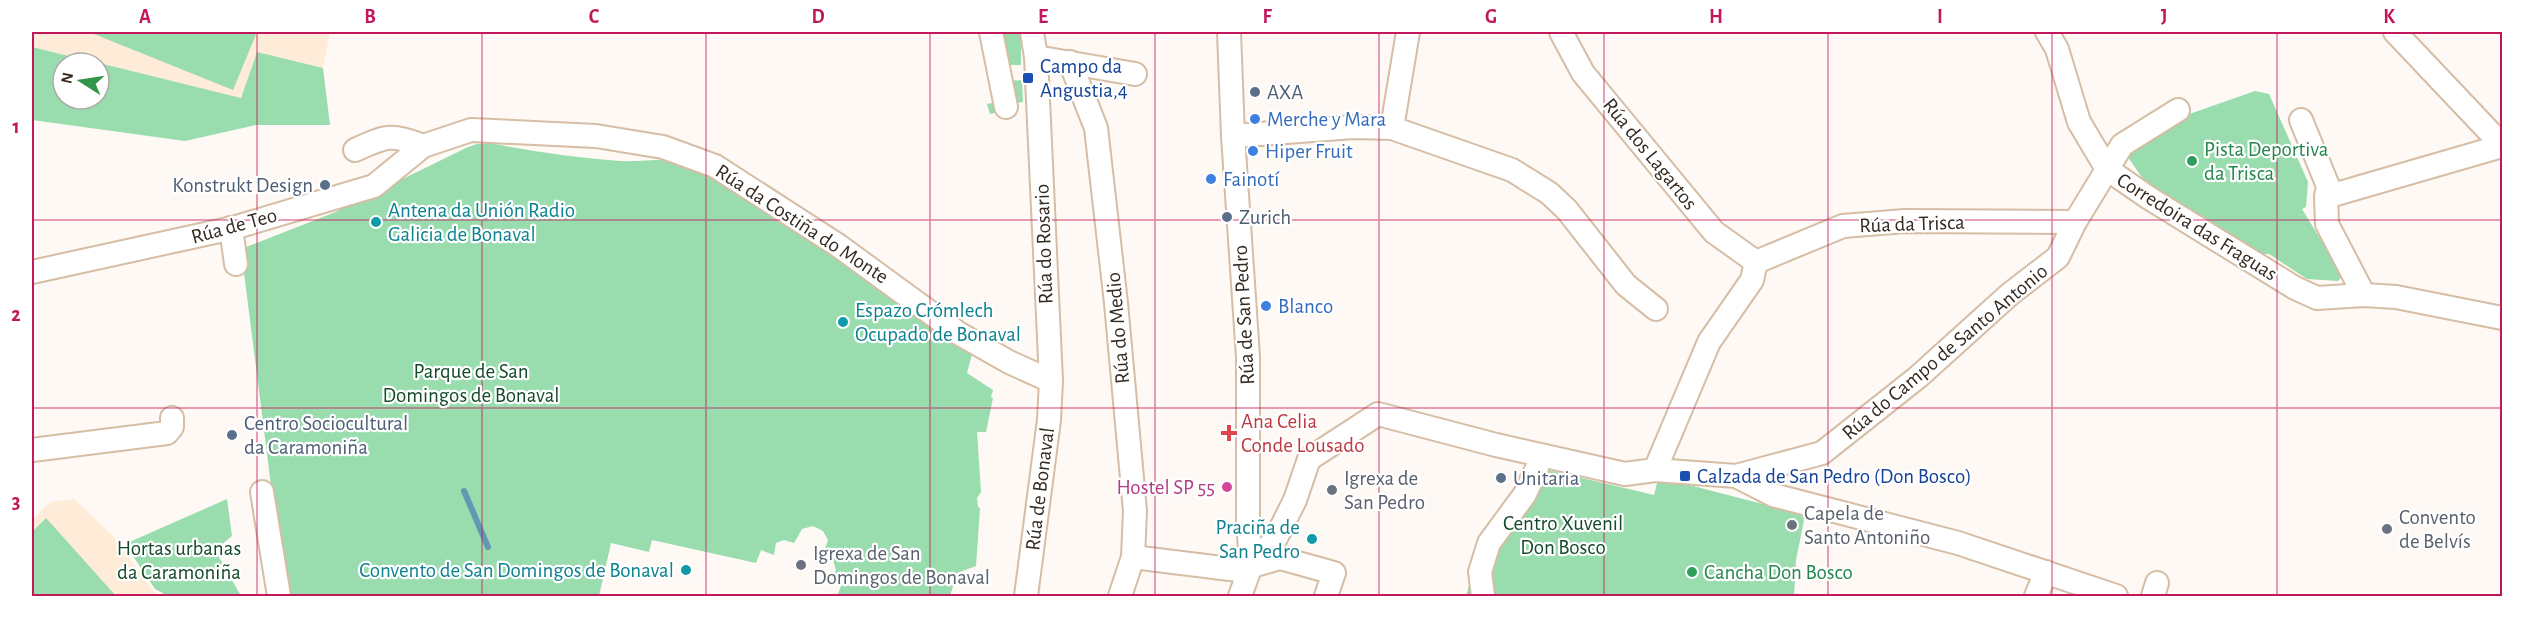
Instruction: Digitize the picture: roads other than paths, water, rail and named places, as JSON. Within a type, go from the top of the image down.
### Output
[{"type":"street","points":[[991,32],[1006,107]]},
{"type":"street","name":"Rúa do Rosario","points":[[1032,32],[1036,57],[1051,381]]},
{"type":"street","name":"Rúa de San Pedro","points":[[1229,32],[1233,136],[1248,357],[1248,519],[1251,566],[1240,597]]},
{"type":"street","points":[[1392,128],[1408,32]]},
{"type":"street","name":"Rúa dos Lagartos","points":[[1561,32],[1583,73],[1714,232],[1756,262]]},
{"type":"street","name":"Corredoira das Fraguas","points":[[2047,32],[2057,49],[2079,122],[2107,169],[2149,198],[2304,294],[2329,298],[2364,294],[2396,297],[2502,318]]},
{"type":"street","points":[[2326,197],[2502,146],[2395,32]]},
{"type":"street","points":[[1036,57],[1136,74]]},
{"type":"street","name":"Rúa do Medio","points":[[1070,62],[1096,128],[1116,303],[1135,511],[1133,557],[1120,597]]},
{"type":"street","name":"Rúa do Campo de Santo Antonio","points":[[1736,476],[1822,453],[1918,377],[2010,294],[2058,257],[2075,222],[2122,145],[2178,110]]},
{"type":"street","points":[[2301,120],[2328,186],[2327,224],[2364,294]]},
{"type":"street","points":[[1233,136],[1353,127],[1392,128],[1512,170],[1549,193],[1567,210],[1626,285],[1656,309]]},
{"type":"street","name":"Rúa da Costiña do Monte","points":[[423,146],[471,130],[596,136],[663,147],[715,166],[839,246],[958,333],[1009,362],[1051,381]]},
{"type":"street","points":[[355,150],[384,137],[400,137],[423,146]]},
{"type":"street","name":"Rúa de Teo","points":[[32,272],[231,228],[374,186],[423,146]]},
{"type":"street","name":"Rúa da Trisca","points":[[1756,262],[1843,226],[1905,221],[2075,222]]},
{"type":"street","points":[[231,228],[236,264]]},
{"type":"street","points":[[1655,470],[1709,342],[1752,280],[1756,262]]},
{"type":"street","name":"Rúa de Bonaval","points":[[1026,597],[1051,381]]},
{"type":"street","points":[[1251,566],[1276,537],[1295,500],[1309,459],[1378,414],[1496,445],[1624,474],[1655,470],[1736,476],[1773,495],[1958,543],[2116,597]]},
{"type":"street","points":[[32,450],[170,426]]},
{"type":"street","points":[[1483,597],[1480,572],[1489,543],[1525,494],[1537,468]]},
{"type":"street","points":[[262,492],[279,597]]},
{"type":"street","points":[[1133,557],[1238,570],[1280,558],[1334,573],[1326,597]]},
{"type":"street","points":[[2036,597],[2046,572]]},
{"type":"waterway","points":[[464,491],[488,547]]},
{"type":"place","name":"Campo da Angustia,4","points":[[1028,78]]},
{"type":"place","name":"AXA","points":[[1255,92]]},
{"type":"place","name":"Merche y Mara","points":[[1255,119]]},
{"type":"place","name":"Hiper Fruit","points":[[1253,151]]},
{"type":"place","name":"Pista Deportiva da Trisca","points":[[2192,161]]},
{"type":"place","name":"Fainotí","points":[[1211,179]]},
{"type":"place","name":"Konstrukt Design","points":[[325,185]]},
{"type":"place","name":"Zurich","points":[[1227,217]]},
{"type":"place","name":"Antena da Unión Radio Galicia de Bonaval","points":[[376,222]]},
{"type":"place","name":"Blanco","points":[[1266,306]]},
{"type":"place","name":"Espazo Crómlech Ocupado de Bonaval","points":[[843,322]]},
{"type":"place","name":"Ana Celia Conde Lousado","points":[[1229,433]]},
{"type":"place","name":"Centro Sociocultural da Caramoniña","points":[[232,435]]},
{"type":"place","name":"Calzada de San Pedro (Don Bosco)","points":[[1685,476]]},
{"type":"place","name":"Unitaria","points":[[1501,478]]},
{"type":"place","name":"Hostel SP 55","points":[[1227,487]]},
{"type":"place","name":"Igrexa de San Pedro","points":[[1332,490]]},
{"type":"place","name":"Capela de Santo Antoniño","points":[[1792,525]]},
{"type":"place","name":"Convento de Belvís","points":[[2387,529]]},
{"type":"place","name":"Praciña de San Pedro","points":[[1312,539]]},
{"type":"place","name":"Igrexa de San Domingos de Bonaval","points":[[801,565]]},
{"type":"place","name":"Convento de San Domingos de Bonaval","points":[[686,570]]},
{"type":"place","name":"Cancha Don Bosco","points":[[1692,572]]},
{"type":"park label","name":"Parque de San Domingos de Bonaval","points":[[471,383]]},
{"type":"park label","name":"Centro Xuvenil Don Bosco","points":[[1563,535]]},
{"type":"park label","name":"Hortas urbanas da Caramoniña","points":[[179,560]]}]
